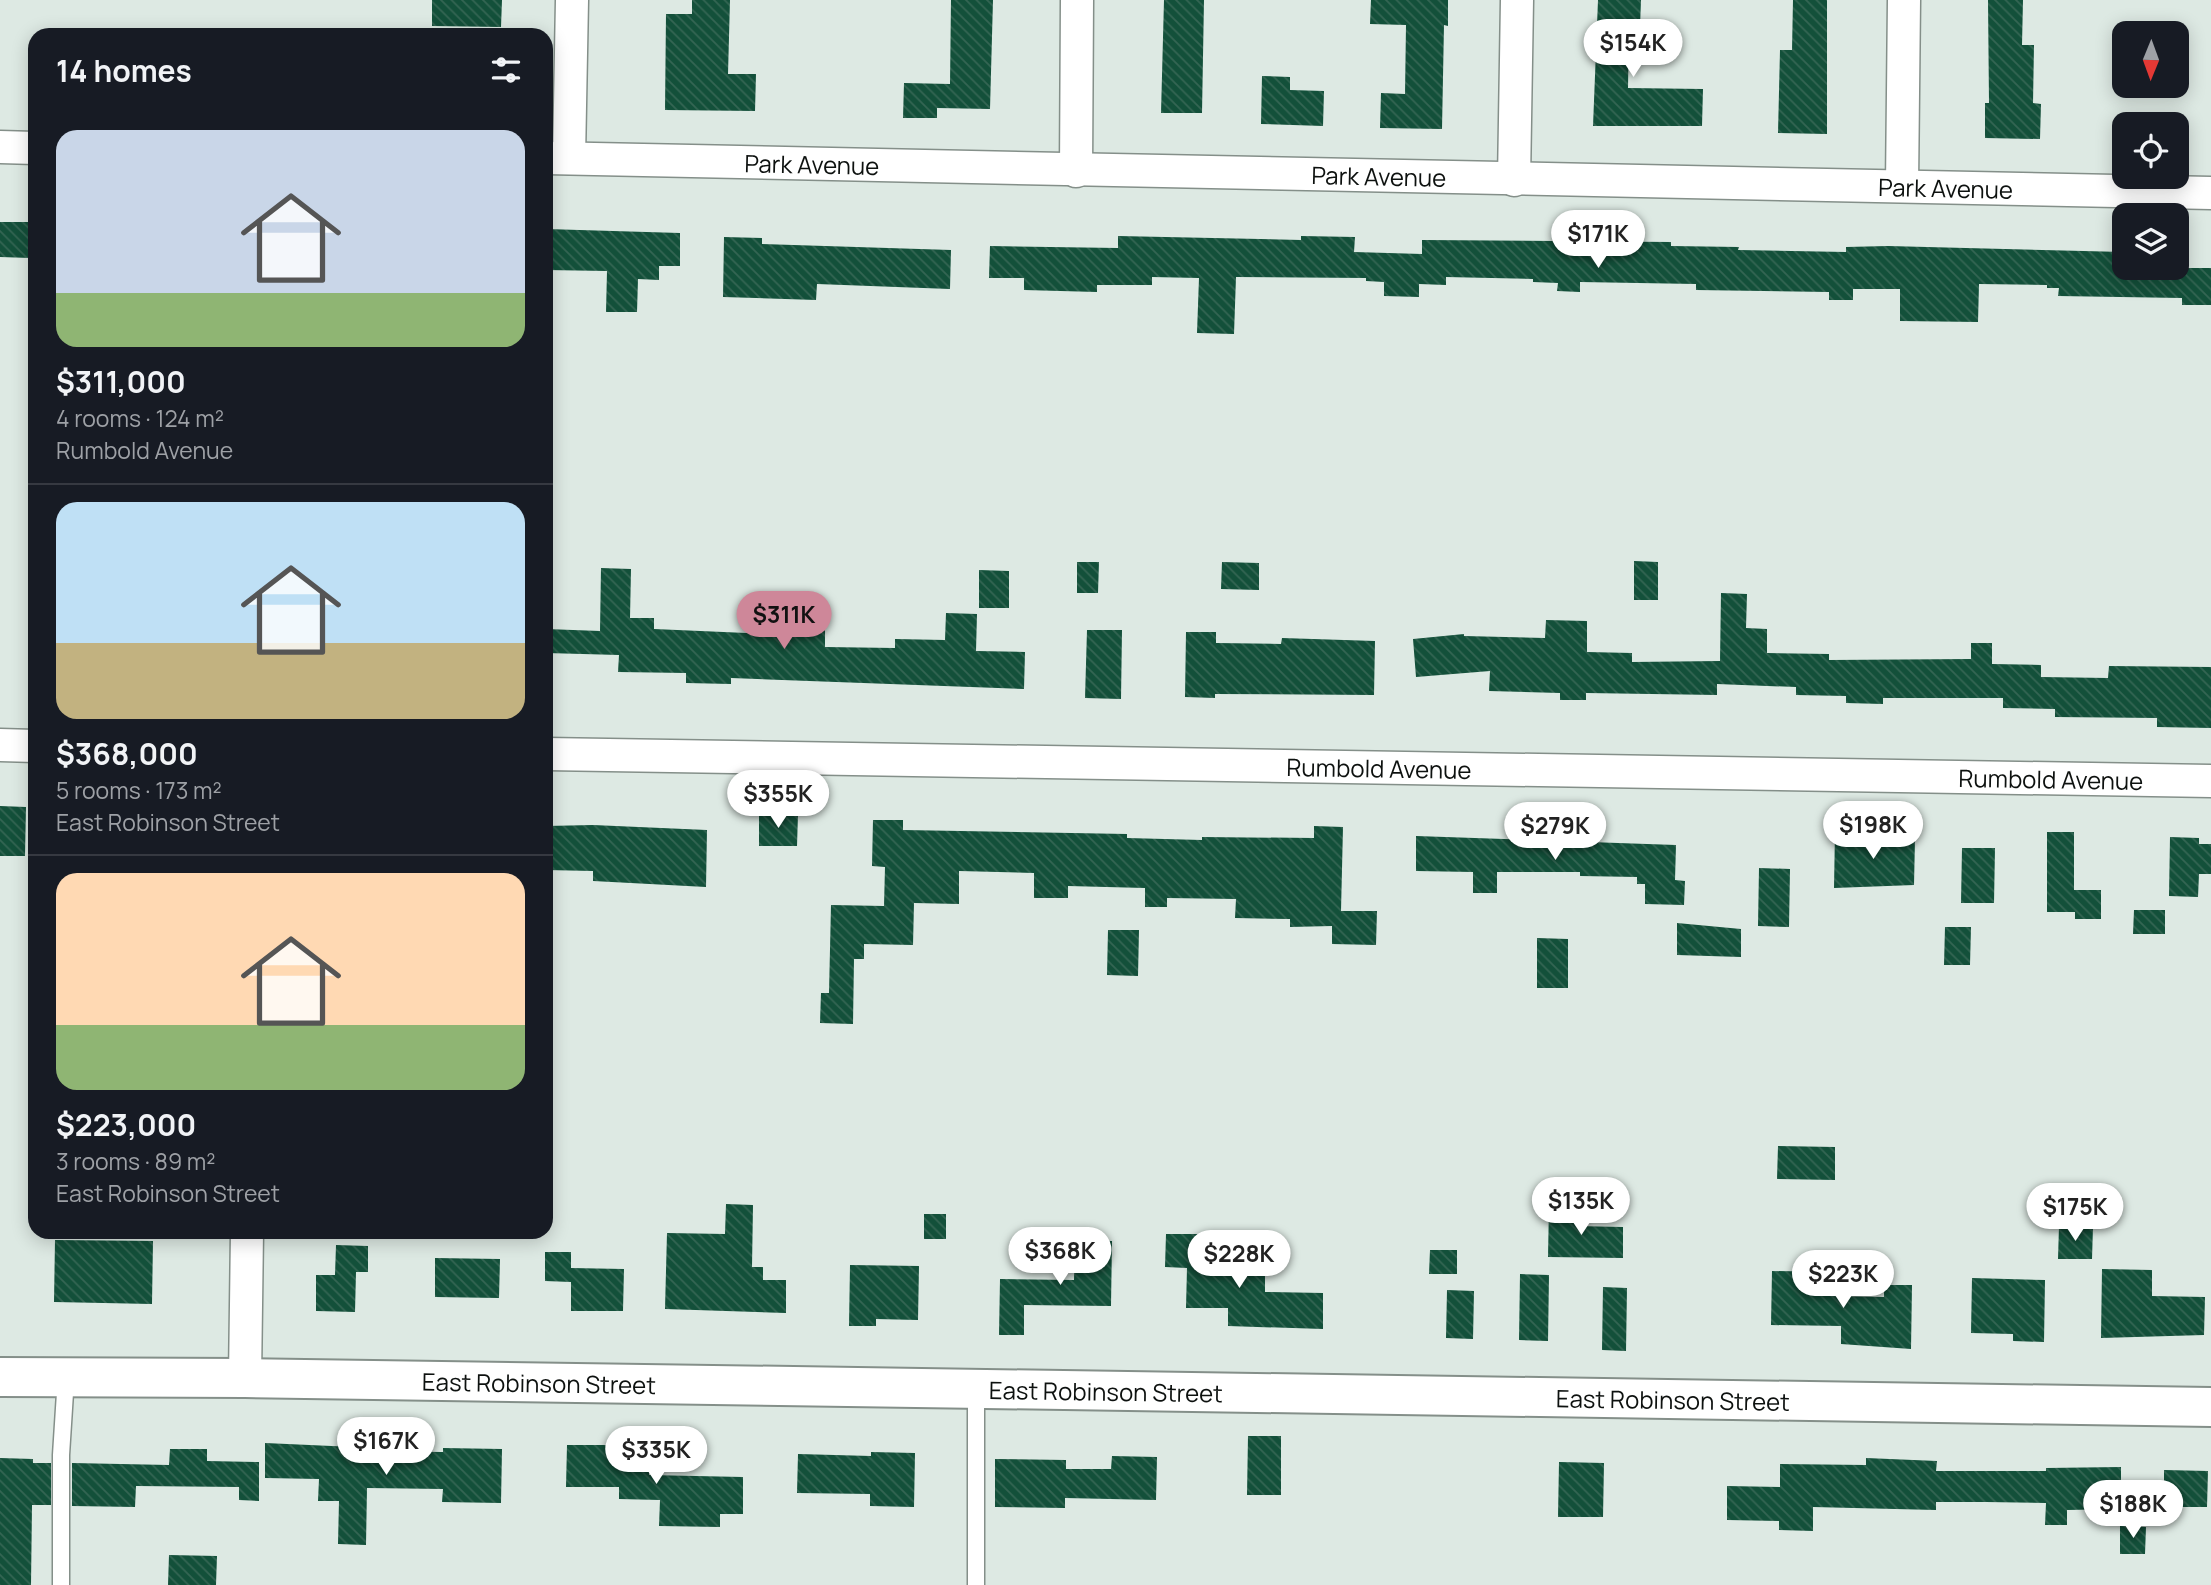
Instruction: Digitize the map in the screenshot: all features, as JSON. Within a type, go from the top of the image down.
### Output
[{"type":"street","points":[[557,158],[572,0]]},
{"type":"street","points":[[1076,171],[1077,0]]},
{"type":"street","points":[[1514,180],[1517,0]]},
{"type":"street","points":[[1902,185],[1904,0]]},
{"type":"street","points":[[0,147],[28,148]]},
{"type":"street","name":"Park Avenue","points":[[557,158],[2211,193]]},
{"type":"street","points":[[0,745],[28,746]]},
{"type":"street","name":"Rumbold Avenue","points":[[553,754],[2211,781]]},
{"type":"street","points":[[244,1378],[247,1239]]},
{"type":"street","name":"East Robinson Street","points":[[0,1377],[244,1378],[2211,1407]]},
{"type":"lane","points":[[61,1585],[61,1455],[66,1377]]},
{"type":"lane","points":[[976,1389],[976,1585]]},
{"type":"building","points":[[432,0],[502,0],[501,27],[432,26]]},
{"type":"building","points":[[692,0],[730,0],[728,74],[756,74],[755,111],[665,110],[666,14],[692,14]]},
{"type":"building","points":[[951,0],[993,0],[990,109],[937,108],[937,118],[903,118],[904,83],[950,84]]},
{"type":"building","points":[[1164,0],[1204,0],[1202,113],[1161,113]]},
{"type":"building","points":[[1371,0],[1448,0],[1448,26],[1444,25],[1442,129],[1380,128],[1381,93],[1405,94],[1406,25],[1370,24]]},
{"type":"building","points":[[1598,0],[1641,0],[1640,27],[1629,27],[1628,88],[1703,89],[1702,126],[1593,126]]},
{"type":"building","points":[[1793,0],[1827,0],[1827,134],[1778,133],[1780,50],[1792,50]]},
{"type":"building","points":[[1988,0],[2023,0],[2022,45],[2034,45],[2033,103],[2041,104],[2040,139],[1985,138],[1985,103],[1989,103]]},
{"type":"building","points":[[1262,76],[1290,77],[1290,90],[1324,91],[1323,126],[1261,124]]},
{"type":"building","points":[[0,222],[28,222],[28,258],[0,257]]},
{"type":"building","points":[[553,229],[680,233],[680,266],[659,266],[659,280],[638,279],[637,312],[606,312],[607,271],[553,270]]},
{"type":"building","points":[[1118,236],[1301,240],[1301,236],[1355,237],[1354,252],[1422,254],[1422,240],[1671,242],[1671,246],[1739,247],[1738,250],[1846,252],[1846,247],[1888,246],[2112,252],[2112,280],[2189,280],[2189,268],[2211,268],[2211,305],[2182,305],[2182,298],[2058,296],[2059,288],[2047,288],[2047,285],[1979,284],[1978,322],[1900,321],[1900,289],[1853,289],[1853,300],[1829,300],[1829,292],[1696,290],[1696,284],[1580,282],[1580,292],[1557,291],[1558,283],[1533,282],[1533,279],[1446,277],[1446,285],[1419,284],[1419,297],[1384,296],[1384,282],[1366,281],[1366,278],[1236,277],[1234,334],[1197,333],[1199,278],[1152,277],[1152,285],[1097,285],[1097,292],[1024,290],[1024,278],[989,278],[990,246],[1118,248]]},
{"type":"building","points":[[724,237],[762,238],[762,244],[951,250],[950,289],[817,284],[816,300],[723,297]]},
{"type":"building","points":[[1634,561],[1658,562],[1658,600],[1634,600]]},
{"type":"building","points":[[1077,562],[1099,562],[1098,593],[1077,593]]},
{"type":"building","points":[[1222,562],[1259,563],[1259,590],[1221,589]]},
{"type":"building","points":[[601,568],[631,569],[630,618],[654,618],[654,629],[793,635],[793,625],[825,625],[825,647],[895,648],[895,639],[945,640],[946,613],[977,614],[976,651],[1025,652],[1024,689],[731,678],[731,684],[686,683],[686,673],[618,672],[619,655],[553,653],[553,629],[600,631]]},
{"type":"building","points":[[979,570],[1009,571],[1009,608],[979,608]]},
{"type":"building","points":[[1721,593],[1747,594],[1746,628],[1767,629],[1767,653],[1829,654],[1829,660],[1971,659],[1971,643],[1992,643],[1992,664],[2041,665],[2041,677],[2108,678],[2109,666],[2211,667],[2211,728],[2157,727],[2157,718],[2055,717],[2055,709],[2003,708],[2003,698],[1883,698],[1883,704],[1846,703],[1846,696],[1796,695],[1796,687],[1717,684],[1717,695],[1586,693],[1586,700],[1560,700],[1560,693],[1489,691],[1490,671],[1416,677],[1413,639],[1464,634],[1545,638],[1546,620],[1587,621],[1587,652],[1632,653],[1632,662],[1720,661]]},
{"type":"building","points":[[1087,630],[1122,630],[1121,699],[1085,698]]},
{"type":"building","points":[[1186,632],[1216,632],[1216,643],[1281,644],[1282,638],[1375,641],[1374,695],[1215,694],[1215,698],[1185,697]]},
{"type":"building","points":[[0,806],[26,807],[25,856],[0,856]]},
{"type":"building","points":[[759,813],[798,814],[797,846],[759,846]]},
{"type":"building","points":[[873,820],[903,820],[903,830],[1127,834],[1127,838],[1202,840],[1202,837],[1314,838],[1314,826],[1343,827],[1341,911],[1377,911],[1376,945],[1332,944],[1332,926],[1290,927],[1290,919],[1235,918],[1236,899],[1167,898],[1167,907],[1145,907],[1145,888],[1068,886],[1068,898],[1034,898],[1034,873],[959,871],[959,904],[914,903],[913,945],[864,944],[864,959],[854,959],[853,1024],[820,1023],[821,993],[829,993],[831,905],[884,906],[885,867],[872,866]]},
{"type":"building","points":[[553,826],[707,830],[706,887],[593,881],[593,871],[553,870]]},
{"type":"building","points":[[1835,831],[1868,832],[1868,838],[1915,839],[1914,885],[1834,888]]},
{"type":"building","points":[[2047,832],[2074,832],[2074,890],[2101,890],[2101,919],[2075,919],[2075,912],[2047,912]]},
{"type":"building","points":[[1416,836],[1676,845],[1675,880],[1685,881],[1684,905],[1645,904],[1645,884],[1637,884],[1637,877],[1580,876],[1580,872],[1497,872],[1497,893],[1473,893],[1473,872],[1416,871]]},
{"type":"building","points":[[2170,837],[2199,838],[2199,844],[2211,844],[2211,874],[2199,874],[2198,897],[2169,896]]},
{"type":"building","points":[[1962,848],[1995,848],[1994,903],[1961,903]]},
{"type":"building","points":[[1759,868],[1790,869],[1789,927],[1758,926]]},
{"type":"building","points":[[2134,910],[2165,910],[2165,934],[2133,934]]},
{"type":"building","points":[[1677,923],[1741,929],[1741,957],[1677,955]]},
{"type":"building","points":[[1945,927],[1971,927],[1970,965],[1944,965]]},
{"type":"building","points":[[1108,930],[1139,930],[1138,976],[1107,975]]},
{"type":"building","points":[[1537,938],[1568,939],[1568,988],[1537,988]]},
{"type":"building","points":[[1778,1146],[1835,1147],[1835,1180],[1777,1179]]},
{"type":"building","points":[[726,1204],[753,1205],[752,1267],[763,1267],[763,1280],[786,1280],[786,1313],[665,1309],[667,1233],[725,1234]]},
{"type":"building","points":[[1549,1205],[1577,1206],[1576,1226],[1623,1227],[1623,1258],[1548,1257]]},
{"type":"building","points":[[924,1214],[946,1214],[946,1239],[924,1239]]},
{"type":"building","points":[[2059,1226],[2093,1227],[2092,1259],[2058,1259]]},
{"type":"building","points":[[1166,1234],[1209,1234],[1208,1272],[1265,1272],[1265,1292],[1323,1293],[1323,1329],[1228,1326],[1228,1308],[1186,1308],[1187,1268],[1165,1267]]},
{"type":"building","points":[[55,1240],[153,1241],[152,1304],[54,1302]]},
{"type":"building","points":[[1075,1240],[1112,1241],[1111,1306],[1024,1305],[1024,1335],[999,1335],[1000,1279],[1074,1280]]},
{"type":"building","points":[[336,1245],[368,1246],[368,1272],[356,1272],[355,1312],[316,1311],[316,1275],[335,1275]]},
{"type":"building","points":[[1430,1250],[1457,1250],[1457,1274],[1429,1274]]},
{"type":"building","points":[[545,1252],[571,1252],[571,1268],[624,1269],[623,1311],[571,1311],[571,1282],[545,1281]]},
{"type":"building","points":[[435,1258],[500,1259],[499,1298],[435,1297]]},
{"type":"building","points":[[850,1265],[919,1266],[918,1320],[876,1319],[876,1326],[849,1326]]},
{"type":"building","points":[[2102,1269],[2152,1270],[2152,1296],[2205,1297],[2204,1335],[2101,1338]]},
{"type":"building","points":[[1772,1271],[1828,1272],[1828,1296],[1884,1297],[1884,1285],[1912,1285],[1911,1349],[1841,1344],[1841,1326],[1771,1325]]},
{"type":"building","points":[[1520,1274],[1549,1275],[1548,1341],[1519,1340]]},
{"type":"building","points":[[1972,1278],[2045,1280],[2044,1342],[2013,1341],[2013,1334],[1971,1333]]},
{"type":"building","points":[[1603,1287],[1627,1288],[1626,1351],[1602,1350]]},
{"type":"building","points":[[1447,1290],[1474,1291],[1473,1339],[1446,1338]]},
{"type":"building","points":[[1248,1436],[1281,1436],[1281,1495],[1247,1495]]},
{"type":"building","points":[[265,1443],[354,1447],[353,1451],[443,1452],[443,1448],[502,1449],[501,1503],[442,1502],[443,1489],[367,1488],[366,1545],[338,1544],[339,1501],[318,1501],[319,1479],[265,1478]]},
{"type":"building","points":[[567,1445],[606,1445],[606,1450],[649,1451],[649,1475],[743,1477],[743,1514],[720,1514],[720,1527],[659,1526],[660,1500],[619,1499],[619,1487],[566,1487]]},
{"type":"building","points":[[170,1449],[207,1449],[207,1461],[259,1462],[259,1501],[239,1500],[239,1487],[136,1486],[135,1507],[72,1506],[72,1463],[169,1465]]},
{"type":"building","points":[[871,1452],[915,1453],[914,1507],[870,1506],[870,1494],[797,1493],[798,1454],[871,1456]]},
{"type":"building","points":[[1112,1456],[1157,1457],[1156,1500],[1065,1498],[1065,1508],[995,1507],[995,1459],[1066,1460],[1066,1469],[1111,1469]]},
{"type":"building","points":[[0,1458],[33,1459],[33,1463],[51,1463],[51,1505],[32,1505],[31,1585],[0,1585]]},
{"type":"building","points":[[1866,1458],[1937,1461],[1936,1471],[2046,1471],[2046,1468],[2121,1467],[2121,1509],[2067,1510],[2067,1525],[2045,1525],[2046,1503],[1986,1502],[1936,1502],[1936,1510],[1813,1507],[1813,1531],[1779,1530],[1779,1521],[1727,1520],[1727,1486],[1780,1487],[1780,1464],[1866,1465]]},
{"type":"building","points":[[1559,1462],[1604,1463],[1603,1517],[1558,1517]]},
{"type":"building","points":[[2164,1470],[2208,1471],[2207,1507],[2164,1507]]},
{"type":"building","points":[[2120,1526],[2146,1527],[2145,1554],[2120,1554]]},
{"type":"building","points":[[169,1555],[217,1556],[216,1585],[168,1585]]}]
